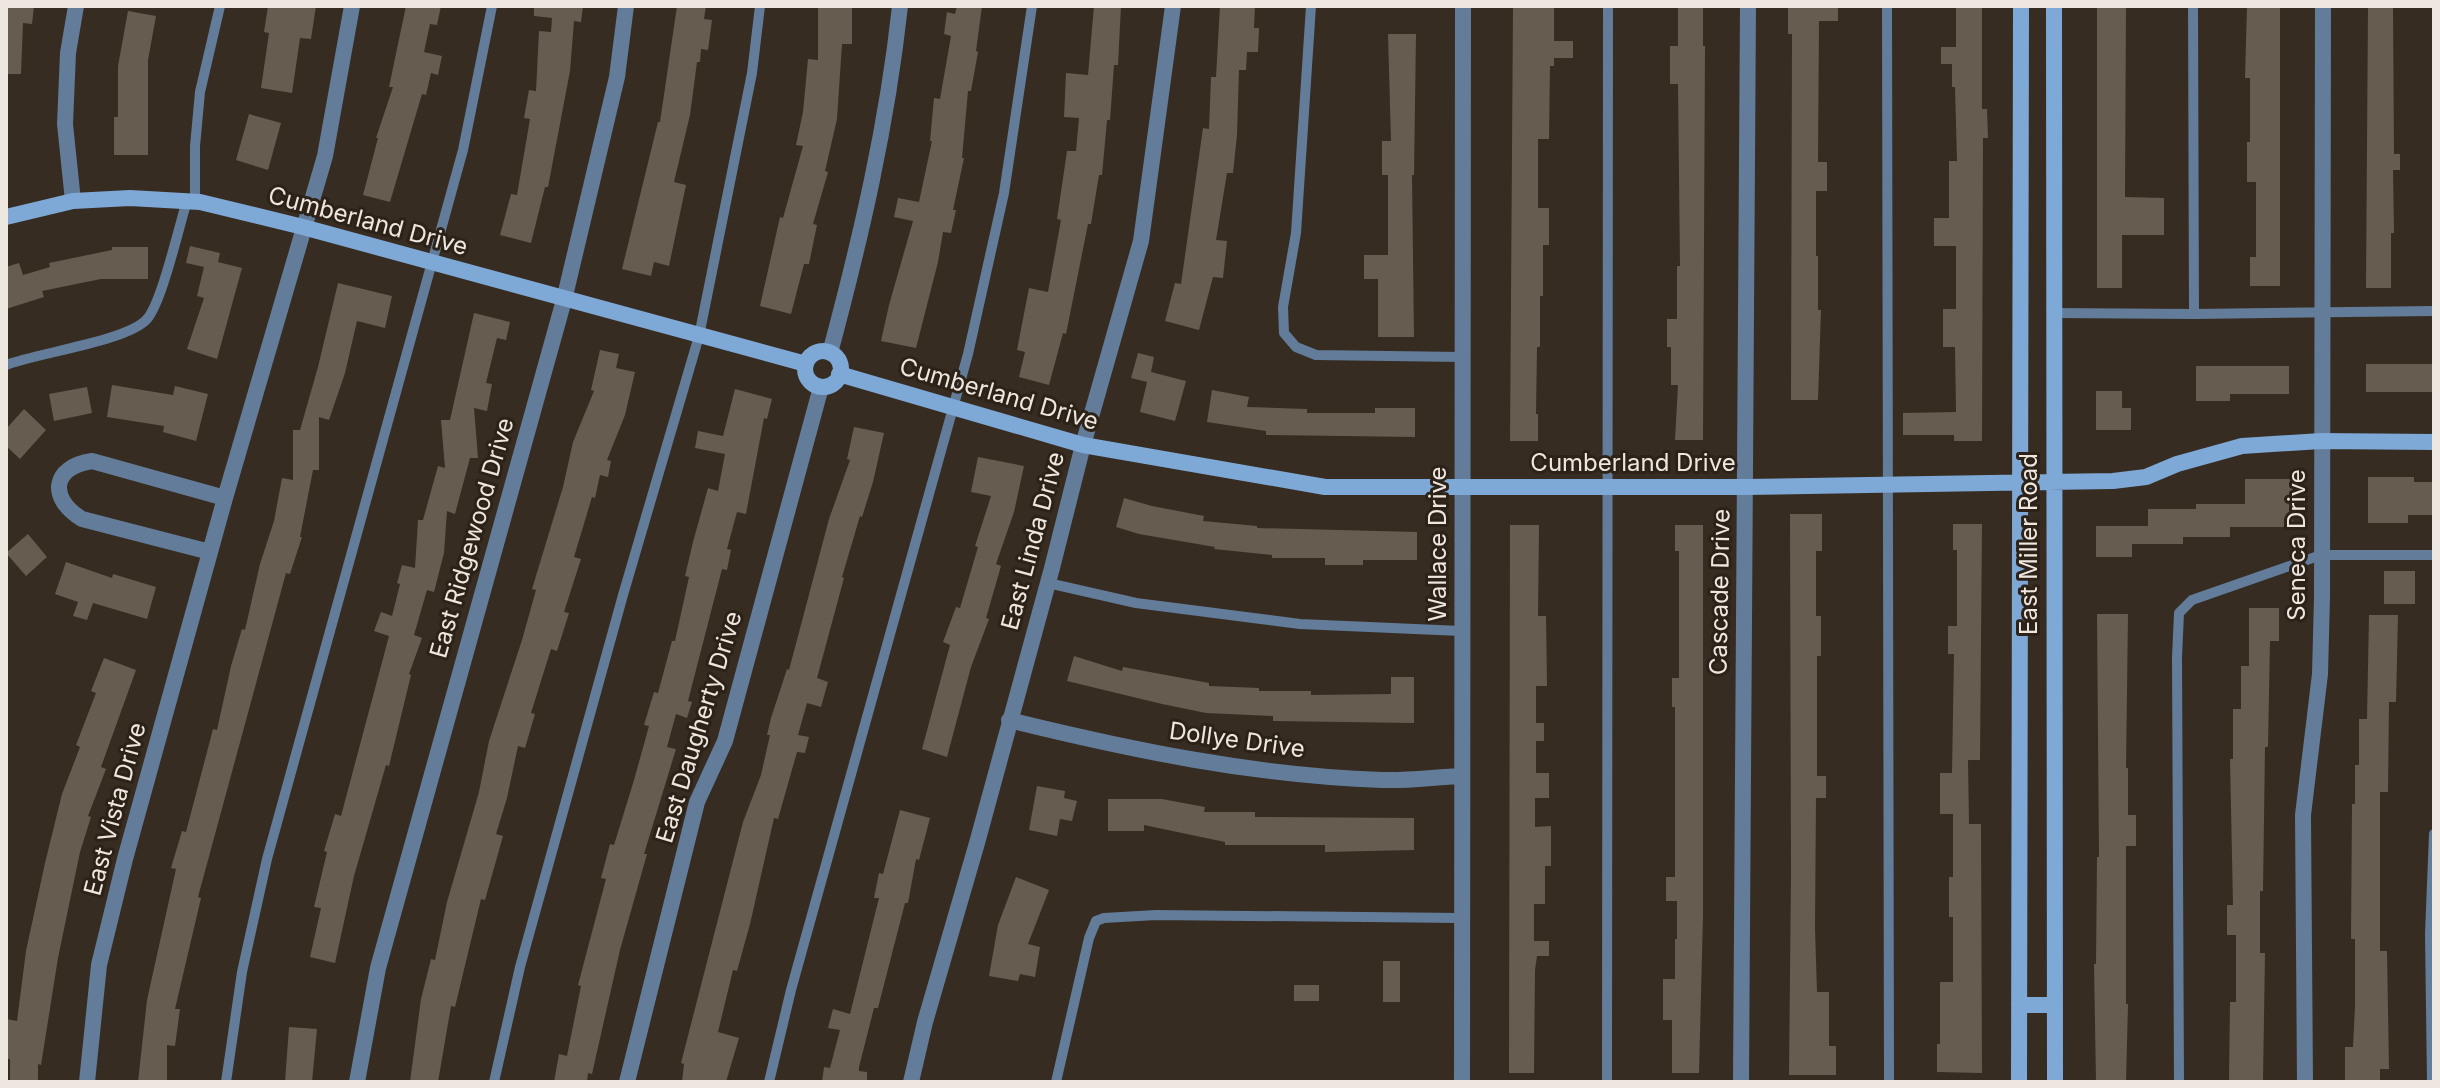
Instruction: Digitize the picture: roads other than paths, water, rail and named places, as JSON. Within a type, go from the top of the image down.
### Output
[{"type":"street","points":[[73,201],[65,124],[68,53],[76,6]]},
{"type":"street","name":"East Vista Drive","points":[[87,1082],[99,965],[125,859],[225,498],[325,156],[352,6]]},
{"type":"street","name":"East Ridgewood Drive","points":[[357,1082],[378,968],[564,300],[617,77],[626,6]]},
{"type":"street","points":[[830,353],[859,245],[888,102],[900,6]]},
{"type":"street","name":"East Linda Drive","points":[[911,1082],[1141,241],[1173,6]]},
{"type":"street","name":"Wallace Drive","points":[[1462,1082],[1463,6]]},
{"type":"street","name":"Cascade Drive","points":[[1741,1082],[1748,6]]},
{"type":"street","name":"East Miller Road","points":[[2019,1082],[2021,6]]},
{"type":"street","name":"East Miller Road","points":[[2054,6],[2055,1082]]},
{"type":"street","name":"Seneca Drive","points":[[2305,1082],[2303,815],[2320,674],[2323,6]]},
{"type":"street","name":"Cumberland Drive","points":[[6,217],[73,201],[130,198],[191,201],[303,227],[806,364]]},
{"type":"street","points":[[814,353],[830,353],[839,363],[839,374],[830,386],[821,387],[808,381],[806,364],[814,353]]},
{"type":"street","name":"Cumberland Drive","points":[[839,374],[1083,445],[1325,487],[1745,487],[2113,481],[2146,477],[2177,464],[2242,446],[2321,441],[2434,442]]},
{"type":"street","name":"East Daugherty Drive","points":[[627,1082],[697,802],[725,741],[821,387]]},
{"type":"street","points":[[210,552],[82,519],[69,511],[60,498],[59,484],[63,473],[77,463],[92,461],[225,498]]},
{"type":"street","name":"Dollye Drive","points":[[1009,720],[1121,748],[1281,773],[1384,780],[1461,776]]},
{"type":"street","points":[[2019,1005],[2055,1005]]},
{"type":"lane","points":[[6,365],[129,332],[148,319],[191,201],[200,92],[220,6]]},
{"type":"lane","points":[[226,1082],[242,972],[267,859],[463,150],[492,6]]},
{"type":"lane","points":[[494,1082],[520,967],[623,595],[699,336],[752,73],[760,6]]},
{"type":"lane","points":[[769,1082],[791,990],[968,354],[1004,193],[1032,6]]},
{"type":"lane","points":[[1311,6],[1296,233],[1283,307],[1284,333],[1296,347],[1316,355],[1462,357]]},
{"type":"lane","points":[[1607,1082],[1608,6]]},
{"type":"lane","points":[[1887,6],[1889,1082]]},
{"type":"lane","points":[[2193,6],[2194,314]]},
{"type":"lane","points":[[2054,313],[2434,311]]},
{"type":"lane","points":[[2179,1082],[2179,613],[2192,600],[2321,555],[2434,555]]},
{"type":"lane","points":[[1048,583],[1136,603],[1286,623],[1461,631]]},
{"type":"lane","points":[[2432,1082],[2430,934],[2434,834]]},
{"type":"lane","points":[[1056,1082],[1089,938],[1096,921],[1156,915],[1461,918]]}]
